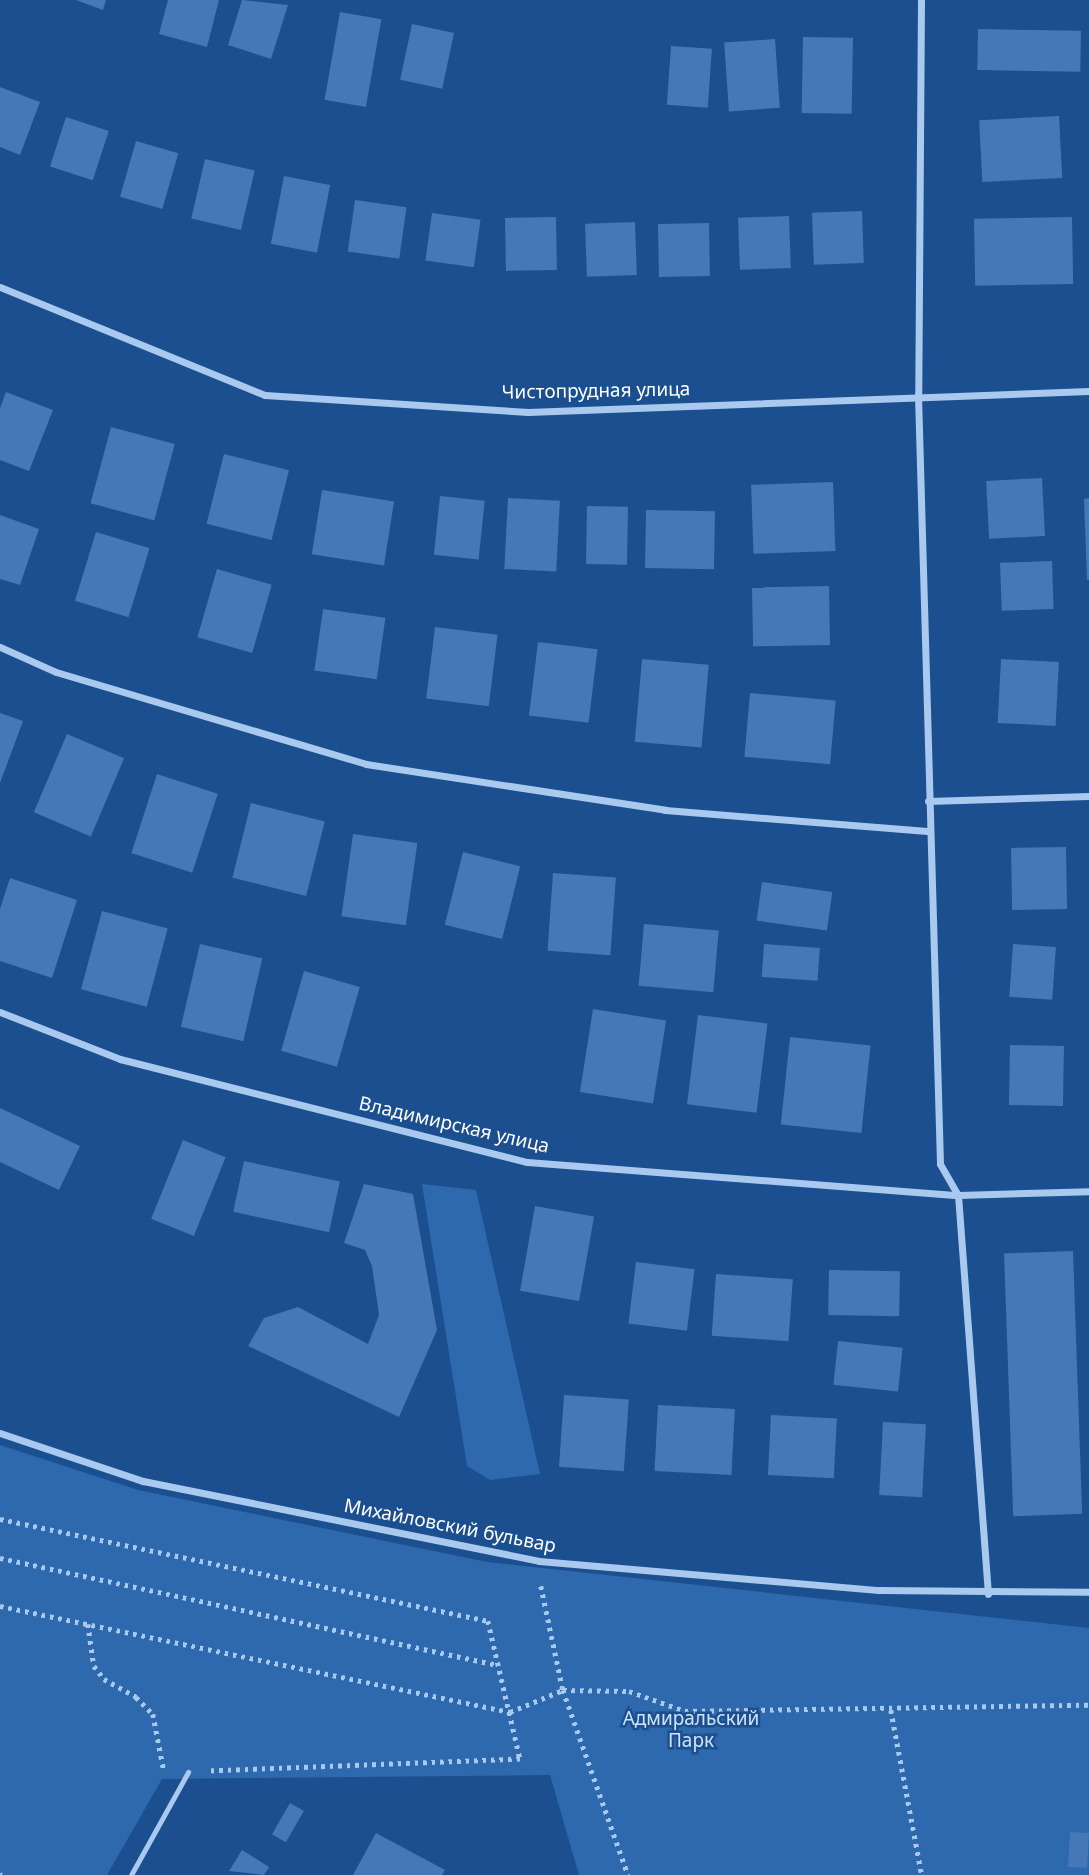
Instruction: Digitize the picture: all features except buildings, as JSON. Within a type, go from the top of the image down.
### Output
[{"type":"street","points":[[921,0],[918,395],[927,831],[940,1164],[958,1195],[988,1594]]},
{"type":"street","name":"Чистопрудная улица","points":[[0,287],[265,395],[528,412],[918,395],[1089,391]]},
{"type":"street","points":[[0,647],[55,672],[366,764],[665,810],[927,831]]},
{"type":"street","points":[[928,801],[1089,796]]},
{"type":"street","name":"Владимирская улица","points":[[0,1012],[120,1059],[527,1162],[958,1195],[1089,1191]]},
{"type":"street","name":"Михайловский бульвар","points":[[0,1433],[143,1481],[539,1562],[879,1590],[988,1594],[1089,1592]]},
{"type":"lane","points":[[131,1875],[188,1772]]},
{"type":"path","points":[[0,1519],[488,1620],[520,1759],[188,1772]]},
{"type":"path","points":[[0,1558],[499,1665]]},
{"type":"path","points":[[541,1587],[563,1689],[628,1875]]},
{"type":"path","points":[[0,1606],[510,1712],[563,1689],[629,1691],[685,1711],[1089,1705]]},
{"type":"path","points":[[88,1624],[94,1666],[104,1679],[135,1697],[153,1714],[161,1742],[169,1808]]},
{"type":"path","points":[[891,1710],[922,1875]]},
{"type":"green space","points":[[422,1184],[476,1190],[540,1474],[490,1480],[467,1466]]},
{"type":"green space","name":"Адмиральский Парк","points":[[0,1445],[138,1490],[487,1562],[1089,1628],[1089,1875],[579,1875],[550,1775],[162,1779],[107,1875],[0,1875]]}]
